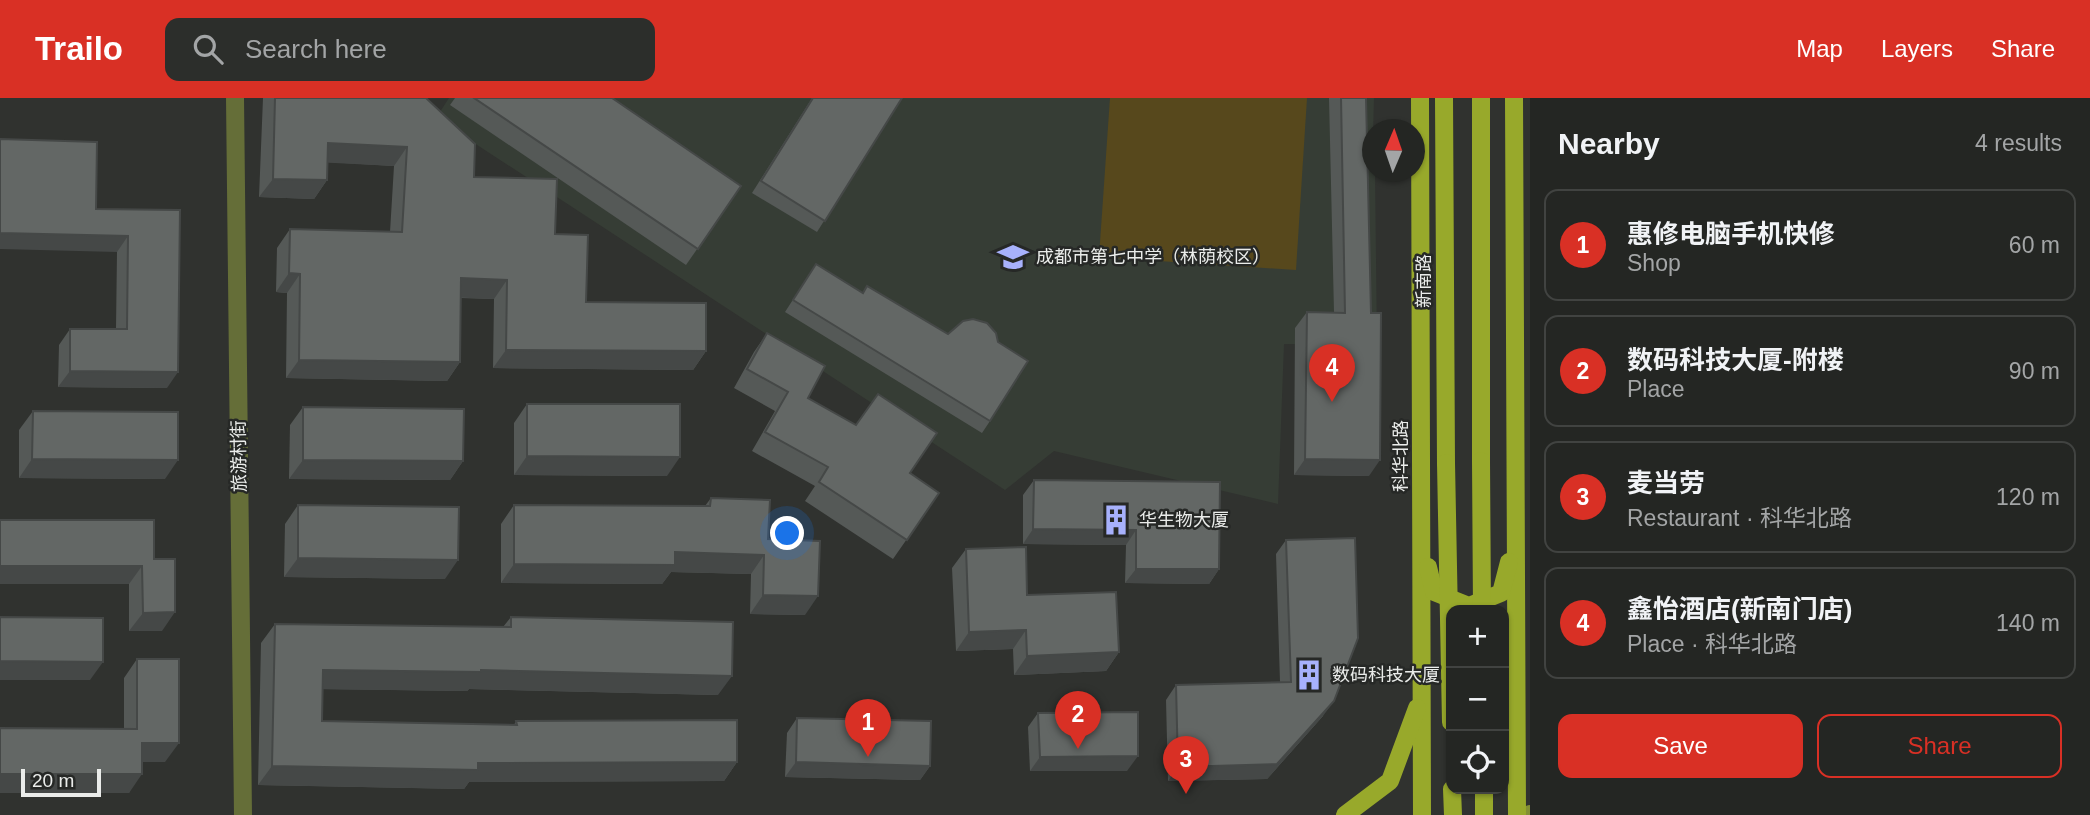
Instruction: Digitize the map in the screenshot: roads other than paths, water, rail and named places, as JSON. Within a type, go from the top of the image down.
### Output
[{"type":"main road","name":"科华北路","points":[[1420,98],[1422,815]]},
{"type":"main road","name":"新南路","points":[[1444,98],[1450,668]]},
{"type":"main road","points":[[1481,98],[1482,605]]},
{"type":"main road","points":[[1514,98],[1517,815]]},
{"type":"main road","points":[[1422,540],[1434,592],[1469,606],[1501,593],[1515,538]]},
{"type":"main road","points":[[1516,644],[1530,676]]},
{"type":"main road","points":[[1345,815],[1390,781],[1420,698]]},
{"type":"main road","points":[[1452,794],[1453,815]]},
{"type":"main road","points":[[1484,794],[1484,815]]},
{"type":"street","name":"旅游村街","points":[[235,98],[243,815]]},
{"type":"place","name":"成都市第七中学（林荫校区）","points":[[1013,257]]},
{"type":"place","name":"鑫怡酒店(新南门店)","points":[[1332,402]]},
{"type":"place","name":"华生物大厦","points":[[1116,520]]},
{"type":"place","name":"数码科技大厦","points":[[1309,675]]},
{"type":"place","name":"数码科技大厦-附楼","points":[[1078,749]]},
{"type":"place","name":"惠修电脑手机快修","points":[[868,757]]},
{"type":"place","name":"麦当劳","points":[[1186,794]]}]
